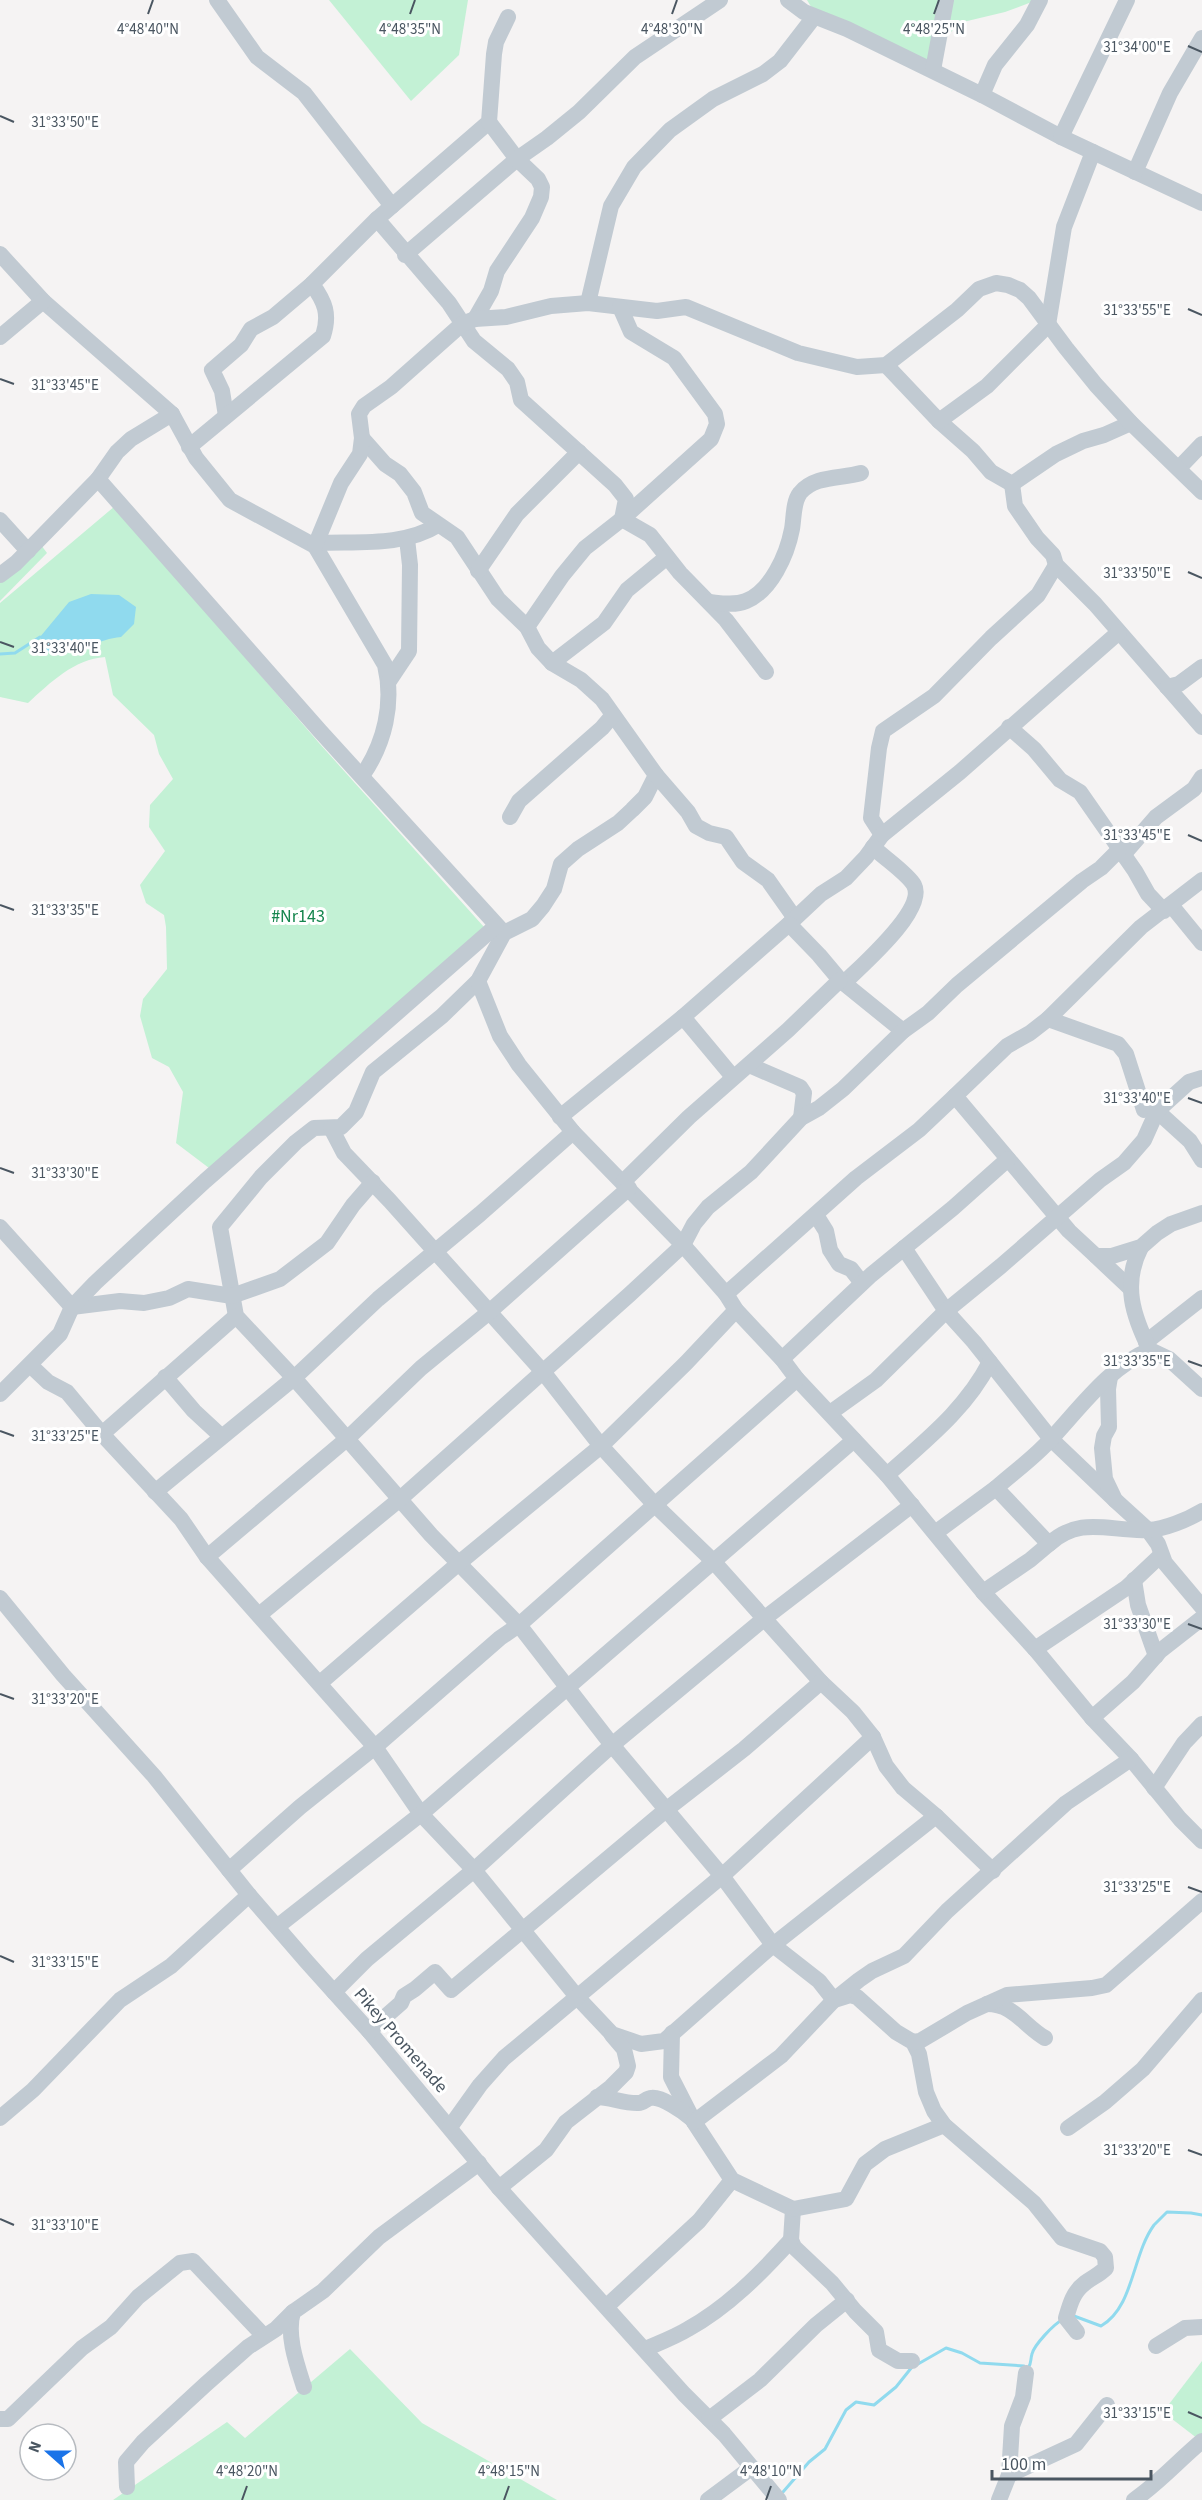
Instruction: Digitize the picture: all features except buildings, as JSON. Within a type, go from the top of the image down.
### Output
[{"type":"street","points":[[217,0],[257,57],[304,93],[392,206]]},
{"type":"street","points":[[405,255],[517,159],[579,112],[635,57],[720,0]]},
{"type":"street","points":[[788,0],[814,17],[847,29],[933,70],[1061,137],[1202,203]]},
{"type":"street","points":[[933,70],[946,0]]},
{"type":"street","points":[[982,95],[995,65],[1027,25],[1040,0]]},
{"type":"street","points":[[1061,137],[1127,0]]},
{"type":"street","points":[[316,544],[341,483],[360,454],[362,438],[359,414],[364,406],[391,387],[468,321],[491,291],[497,271],[532,218],[541,196],[542,187],[538,179],[517,159],[489,122],[496,42],[508,17]]},
{"type":"street","points":[[588,303],[611,206],[634,167],[670,130],[713,99],[763,74],[780,61],[814,17]]},
{"type":"street","points":[[1135,172],[1170,93],[1202,38]]},
{"type":"street","points":[[226,416],[222,391],[213,370],[241,345],[251,329],[273,317],[312,284],[376,219],[489,122]]},
{"type":"street","points":[[939,421],[987,386],[1048,325],[1064,226],[1093,152]]},
{"type":"street","points":[[376,219],[405,255],[468,321],[474,341],[508,369],[517,382],[521,400],[615,485],[626,499],[622,519]]},
{"type":"street","points":[[0,254],[43,301],[172,414],[196,459],[230,500],[316,544],[407,539],[427,532],[438,525]]},
{"type":"street","points":[[468,321],[515,316],[551,306],[588,303],[657,311],[686,307],[798,353],[857,367],[886,365],[957,310],[979,289],[996,283],[1020,290],[1038,308],[1066,348],[1131,423],[1202,492]]},
{"type":"street","points":[[189,447],[323,336],[328,320],[327,309],[324,300],[312,284]]},
{"type":"street","points":[[0,337],[43,301]]},
{"type":"street","points":[[527,627],[562,576],[585,548],[622,519],[711,439],[717,424],[715,414],[674,358],[631,332],[620,306]]},
{"type":"street","points":[[886,365],[939,421],[973,451],[991,472],[1012,484]]},
{"type":"street","points":[[0,575],[16,563],[62,519],[98,479],[117,452],[131,439],[172,414]]},
{"type":"street","points":[[1012,484],[1056,454],[1131,423]]},
{"type":"street","points":[[362,438],[385,464],[400,474],[414,492],[422,513],[457,537],[498,599],[527,627],[538,648],[552,663],[591,688],[602,699],[656,775],[688,812],[696,826],[709,833],[726,837],[743,862],[768,880],[791,921],[842,981],[903,1031]]},
{"type":"street","points":[[1179,468],[1202,444]]},
{"type":"street","points":[[478,571],[517,514],[579,452]]},
{"type":"street","points":[[709,602],[731,604],[744,602],[766,588],[787,545],[800,493],[812,483],[861,473]]},
{"type":"street","points":[[98,479],[320,731],[500,929]]},
{"type":"street","points":[[1012,484],[1015,506],[1037,538],[1053,555],[1056,565],[1084,591],[1202,727]]},
{"type":"street","points":[[622,519],[650,535],[766,672]]},
{"type":"street","points":[[0,520],[28,551]]},
{"type":"street","points":[[389,681],[409,651],[410,565],[407,539]]},
{"type":"street","points":[[316,544],[385,665],[389,681],[385,726],[374,759],[362,776]]},
{"type":"street","points":[[552,663],[604,623],[627,590],[668,557]]},
{"type":"street","points":[[207,1557],[348,1438],[421,1368],[488,1314],[626,1185],[689,1116],[749,1065],[898,929],[912,909],[916,895],[914,885],[878,841],[871,818],[883,731],[934,696],[991,638],[1038,595],[1056,565]]},
{"type":"street","points":[[560,1117],[683,1017],[821,894],[846,878],[878,841],[1119,632]]},
{"type":"street","points":[[1167,687],[1179,684],[1202,667]]},
{"type":"street","points":[[510,817],[519,801],[602,728],[613,715]]},
{"type":"street","points":[[1009,727],[1034,749],[1060,780],[1080,792],[1105,826],[1148,894],[1168,908],[1202,943]]},
{"type":"street","points":[[0,1394],[60,1334],[72,1307],[205,1181],[500,929],[532,919],[554,889],[561,864],[578,849],[618,824],[633,810],[645,797],[656,775]]},
{"type":"street","points":[[259,1615],[400,1499],[544,1373],[683,1245],[694,1224],[708,1207],[751,1172],[801,1118],[828,1101],[903,1031],[928,1013],[957,985],[1082,881],[1121,853],[1156,816],[1194,789],[1201,781]]},
{"type":"street","points":[[726,1294],[856,1178],[919,1130],[1007,1046],[1048,1019],[1141,927],[1202,880]]},
{"type":"street","points":[[500,929],[478,981],[442,1016],[373,1072],[356,1112],[341,1127],[314,1128],[296,1142],[261,1177],[219,1227],[236,1316],[348,1438],[400,1499],[519,1625],[612,1745],[722,1876],[773,1945],[819,1981],[834,2000]]},
{"type":"street","points":[[478,981],[500,1036],[519,1065],[560,1117],[683,1245],[797,1379],[888,1475],[983,1592],[1035,1649],[1092,1718],[1131,1758],[1180,1819],[1202,1841]]},
{"type":"street","points":[[683,1017],[733,1077]]},
{"type":"street","points":[[1048,1019],[1118,1044],[1126,1054],[1151,1110],[1190,1141],[1202,1160]]},
{"type":"street","points":[[749,1065],[828,1101]]},
{"type":"street","points":[[830,1413],[876,1380],[946,1311],[1132,1155],[1144,1140],[1151,1110],[1189,1082],[1202,1078]]},
{"type":"street","points":[[800,1087],[804,1093],[801,1118]]},
{"type":"street","points":[[955,1096],[1079,1243],[1131,1289]]},
{"type":"street","points":[[330,1128],[344,1153],[436,1251],[488,1314],[544,1373],[601,1446],[655,1505],[713,1561],[821,1682],[839,1697],[873,1737],[886,1766],[903,1788],[993,1871]]},
{"type":"street","points":[[155,1492],[294,1378],[378,1299],[573,1132]]},
{"type":"street","points":[[782,1359],[862,1283],[1008,1159]]},
{"type":"street","points":[[72,1307],[120,1301],[144,1303],[169,1298],[188,1289],[232,1296],[280,1279],[327,1243],[353,1205],[373,1182]]},
{"type":"street","points":[[1202,1213],[1171,1224],[1141,1247],[1136,1257],[1131,1289],[1136,1322],[1148,1346],[1169,1359],[1202,1389]]},
{"type":"street","points":[[816,1215],[826,1231],[830,1250],[839,1264],[851,1269],[862,1283]]},
{"type":"street","points":[[0,1227],[72,1307]]},
{"type":"street","points":[[1096,1256],[1112,1256],[1141,1247]]},
{"type":"street","points":[[904,1248],[946,1311],[1051,1439],[1148,1530],[1158,1544],[1161,1555],[1202,1607]]},
{"type":"street","points":[[935,1533],[996,1488],[1051,1439],[1110,1377],[1202,1298]]},
{"type":"street","points":[[320,1683],[459,1563],[601,1446],[686,1363],[736,1310]]},
{"type":"street","points":[[102,1434],[236,1316]]},
{"type":"street","points":[[888,1475],[966,1402],[990,1362]]},
{"type":"street","points":[[30,1365],[48,1382],[67,1392],[102,1434],[181,1519],[207,1557],[375,1747],[421,1814],[474,1870],[578,1998],[624,2049],[628,2066],[620,2078],[567,2122],[546,2150],[499,2187]]},
{"type":"street","points":[[165,1377],[194,1411],[221,1436]]},
{"type":"street","points":[[1110,1377],[1109,1427],[1104,1436],[1102,1457],[1105,1479],[1115,1500]]},
{"type":"street","points":[[229,1870],[300,1807],[375,1747],[492,1645],[519,1625],[797,1379]]},
{"type":"street","points":[[278,1926],[421,1814],[854,1440]]},
{"type":"street","points":[[996,1488],[1049,1544]]},
{"type":"street","points":[[334,1992],[367,1959],[474,1870],[612,1745],[765,1618],[912,1504]]},
{"type":"street","points":[[983,1592],[1030,1560],[1070,1528],[1148,1530],[1202,1511]]},
{"type":"street","points":[[1035,1649],[1106,1603],[1134,1581],[1161,1555]]},
{"type":"street","points":[[1134,1581],[1138,1605],[1156,1656]]},
{"type":"street","name":"Pikey Promenade","points":[[0,1598],[63,1675],[154,1776],[249,1895],[369,2031],[499,2187],[776,2496]]},
{"type":"street","points":[[1092,1718],[1132,1682],[1156,1656],[1202,1618]]},
{"type":"street","points":[[369,2031],[401,2003],[404,1996],[435,1972],[452,1990],[667,1809],[744,1749],[821,1682]]},
{"type":"street","points":[[1154,1788],[1184,1743],[1202,1724]]},
{"type":"street","points":[[450,2127],[480,2085],[504,2058],[722,1876],[873,1737]]},
{"type":"street","points":[[694,2122],[780,2056],[834,2000],[872,1971],[904,1956],[947,1911],[1066,1803],[1131,1758]]},
{"type":"street","points":[[612,2034],[641,2044],[664,2041],[773,1945],[936,1816]]},
{"type":"street","points":[[0,2118],[33,2090],[120,2000],[171,1966],[249,1895]]},
{"type":"street","points":[[834,2000],[850,1995],[857,1997],[896,2032],[913,2042],[920,2042],[968,2013],[1007,1995],[1106,1985],[1202,1901]]},
{"type":"street","points":[[1068,2128],[1105,2102],[1143,2069],[1202,2000]]},
{"type":"street","points":[[987,2004],[1004,2006],[1045,2038]]},
{"type":"street","points":[[672,2033],[671,2077],[694,2122],[732,2180],[793,2209],[846,2199],[865,2164],[885,2150],[944,2125]]},
{"type":"street","points":[[913,2042],[918,2054],[926,2092],[934,2111],[944,2125],[1034,2203],[1062,2238],[1100,2251],[1105,2257],[1106,2268],[1072,2296],[1066,2318],[1077,2332]]},
{"type":"street","points":[[597,2097],[639,2103],[657,2097],[664,2103],[680,2108],[694,2122]]},
{"type":"street","points":[[127,2487],[126,2462],[143,2442],[224,2367],[323,2291],[379,2237],[479,2163]]},
{"type":"street","points":[[607,2306],[699,2221],[732,2180]]},
{"type":"street","points":[[793,2209],[791,2240],[794,2247],[876,2332],[879,2350],[898,2361],[912,2361]]},
{"type":"street","points":[[645,2349],[689,2329],[717,2309],[760,2274],[791,2240]]},
{"type":"street","points":[[0,2419],[8,2419],[82,2348],[111,2327],[138,2297],[180,2263],[193,2260],[264,2336]]},
{"type":"street","points":[[709,2419],[760,2380],[816,2325],[847,2300]]},
{"type":"street","points":[[293,2312],[291,2319],[293,2342],[304,2387]]},
{"type":"street","points":[[1156,2346],[1185,2328],[1202,2326]]},
{"type":"street","points":[[999,2500],[1009,2475],[1012,2426],[1023,2397],[1026,2373]]},
{"type":"street","points":[[1009,2475],[1076,2444],[1107,2405]]},
{"type":"street","points":[[1134,2500],[1150,2489],[1171,2467],[1202,2441]]},
{"type":"street","points":[[708,2500],[751,2468]]},
{"type":"green space","points":[[329,0],[468,0],[459,55],[411,101]]},
{"type":"green space","points":[[807,0],[1037,0],[1005,12],[959,23],[924,63],[816,15]]},
{"type":"green space","name":"#Nr143","points":[[115,506],[319,743],[484,927],[209,1168],[176,1143],[183,1092],[169,1067],[152,1058],[140,1016],[143,999],[167,969],[164,915],[146,903],[140,885],[165,851],[149,827],[150,805],[173,779],[159,754],[154,735],[113,695],[105,657],[73,667],[28,703],[0,697],[0,603]]},
{"type":"green space","points":[[41,545],[47,553],[0,601],[0,578]]},
{"type":"green space","points":[[350,2349],[422,2423],[557,2500],[113,2500],[227,2422],[245,2438]]},
{"type":"green space","points":[[1202,2361],[1202,2442],[1163,2412]]},
{"type":"water","points":[[91,594],[119,595],[136,607],[134,624],[121,637],[74,651],[56,653],[46,651],[40,637],[69,602]]},
{"type":"waterway","points":[[0,654],[15,653],[40,637]]},
{"type":"waterway","points":[[1074,2316],[1101,2326],[1120,2306],[1141,2251],[1154,2225],[1167,2212],[1202,2215]]},
{"type":"waterway","points":[[1028,2368],[1036,2345],[1062,2320]]},
{"type":"waterway","points":[[918,2364],[946,2348],[962,2353],[980,2363],[1024,2366],[1025,2368]]},
{"type":"waterway","points":[[783,2492],[809,2462],[825,2449],[846,2410],[856,2402],[874,2405],[896,2387],[912,2367]]}]
